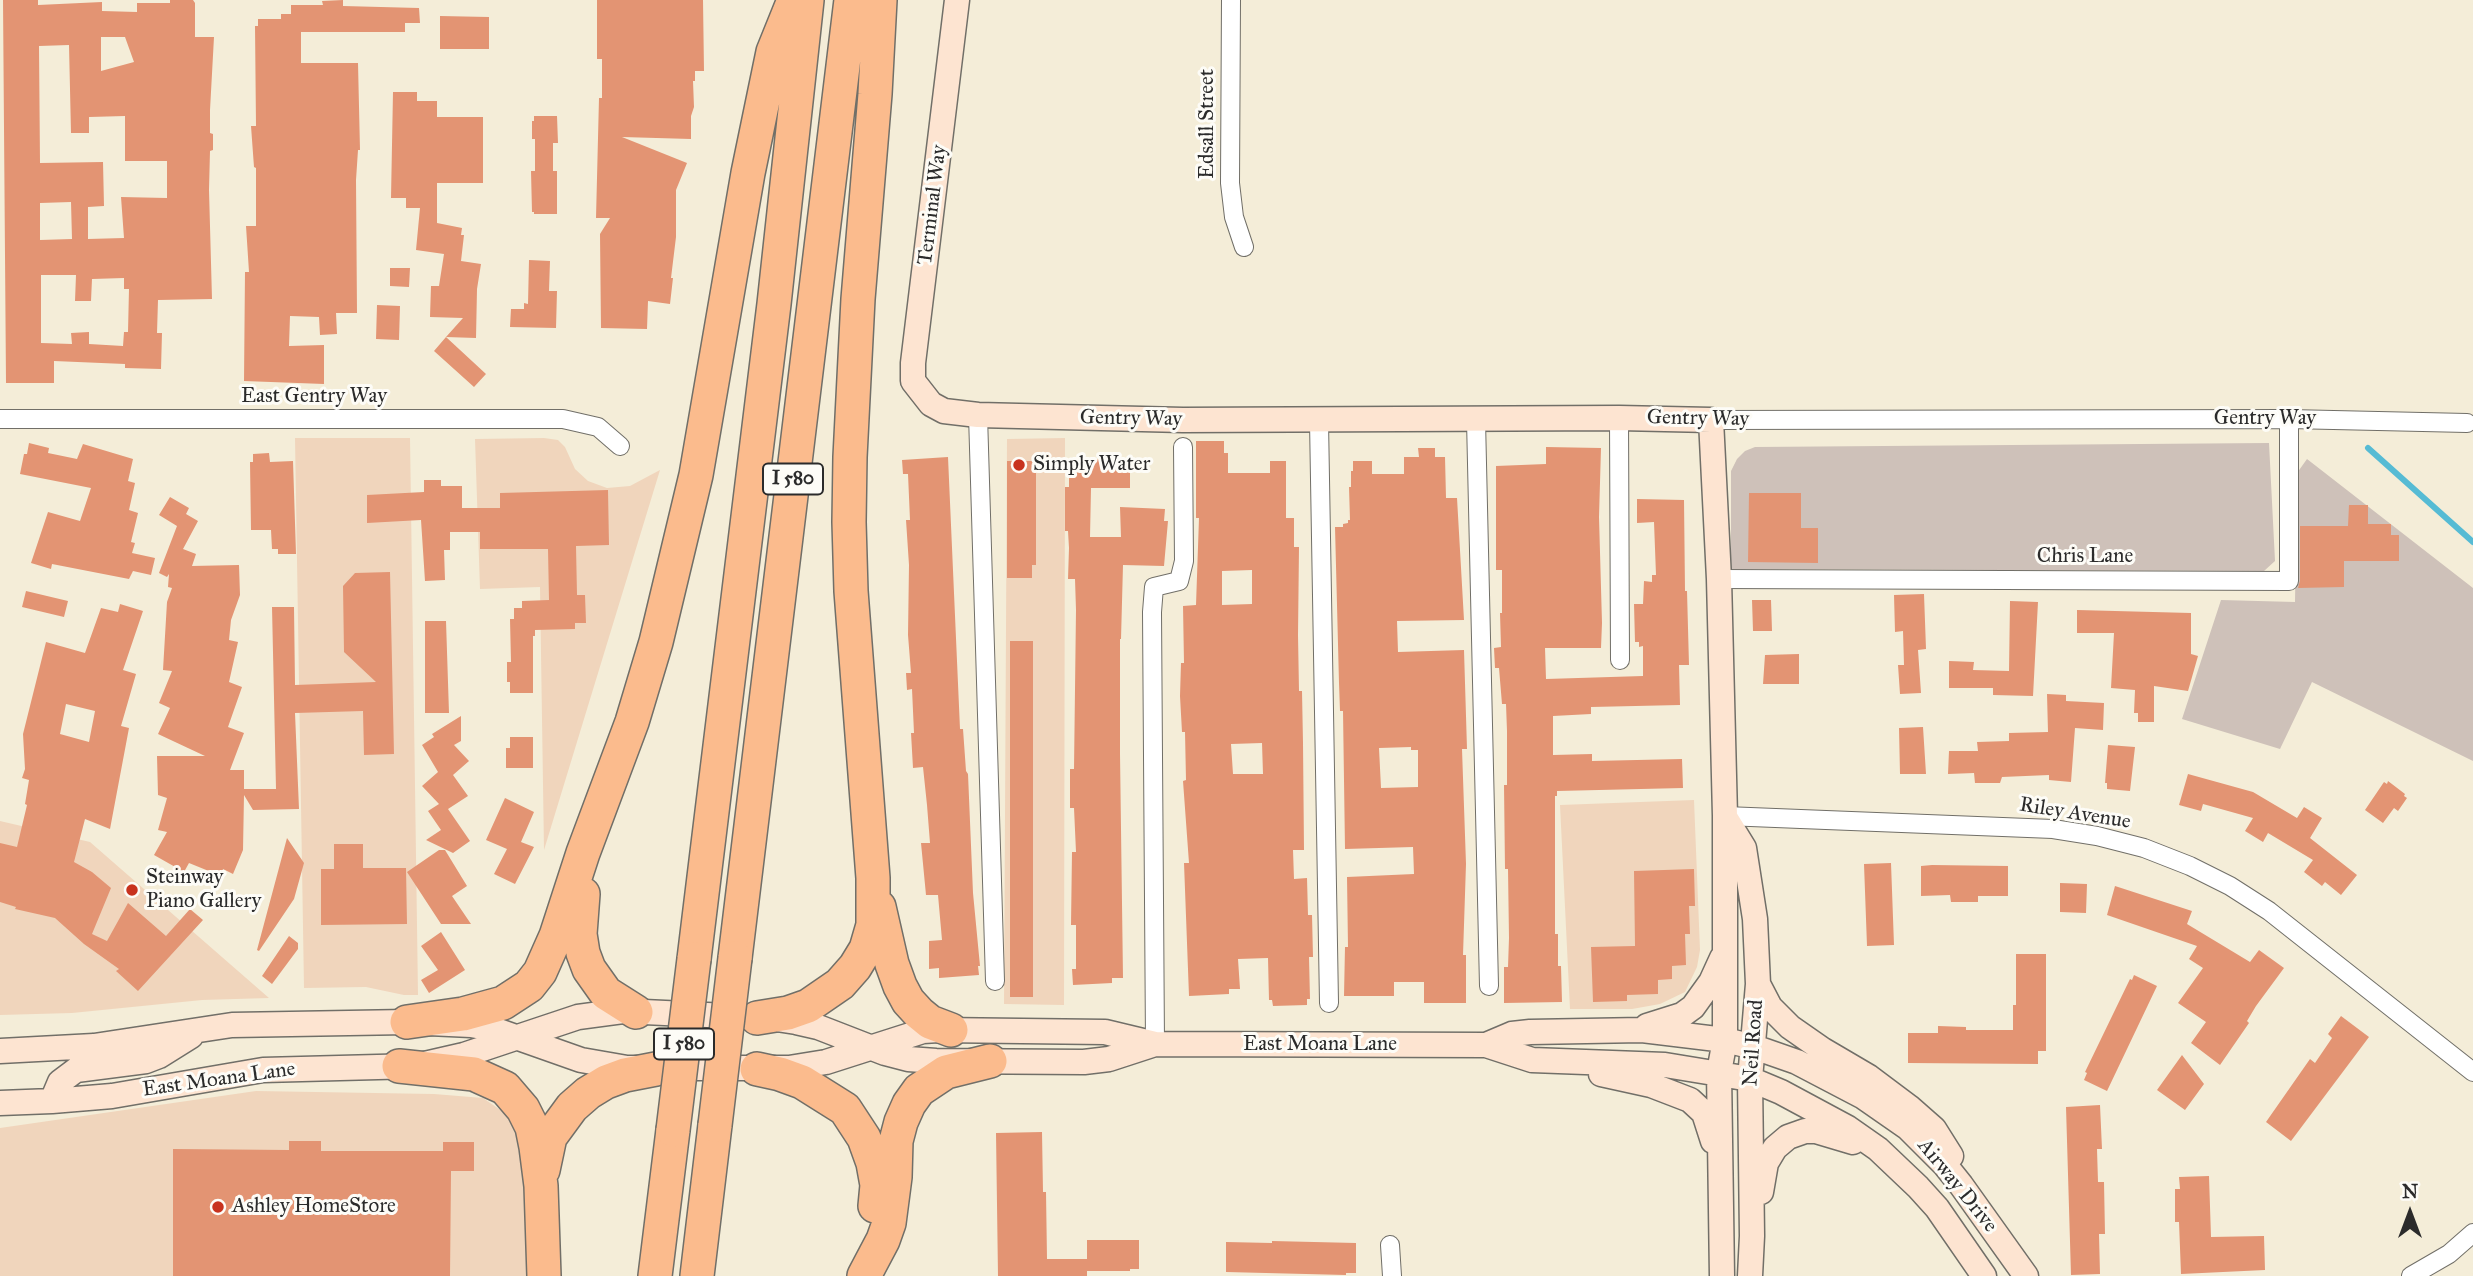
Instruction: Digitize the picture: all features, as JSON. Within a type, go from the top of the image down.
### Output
[{"type":"highway","points":[[407,1022],[484,1009],[503,1003],[529,986],[540,972],[552,947],[632,722],[656,642],[696,475],[748,173],[773,52],[794,0]]},
{"type":"highway","name":"I 580","points":[[655,1276],[774,304],[807,0]]},
{"type":"highway","name":"I 580","points":[[697,1276],[851,0]]},
{"type":"highway","points":[[757,1018],[788,1013],[808,1006],[840,984],[855,967],[866,948],[873,925],[873,878],[851,591],[850,457],[858,299],[880,0]]},
{"type":"highway","points":[[596,819],[581,906],[580,934],[583,953],[589,969],[606,993],[636,1012]]},
{"type":"highway","points":[[873,878],[900,986],[919,1013],[951,1030]]},
{"type":"highway","points":[[864,1276],[889,1223],[896,1141],[909,1104],[919,1090],[946,1072],[990,1061]]},
{"type":"highway","points":[[399,1066],[474,1074],[506,1088],[523,1110],[532,1127],[541,1186],[544,1276]]},
{"type":"highway","points":[[541,1186],[550,1137],[572,1107],[606,1082],[656,1069]]},
{"type":"highway","points":[[757,1069],[802,1082],[832,1099],[845,1108],[864,1138],[877,1185],[870,1233],[858,1276]]},
{"type":"main road","name":"Terminal Way","points":[[931,404],[913,381],[913,363],[957,0]]},
{"type":"main road","name":"Gentry Way","points":[[931,404],[944,411],[978,415],[1320,421],[1619,418],[1711,420]]},
{"type":"main road","name":"Neil Road","points":[[1711,420],[1719,579],[1725,816],[1725,1040],[1735,1075],[1752,1237],[1750,1276]]},
{"type":"main road","name":"Neil Road","points":[[1723,1276],[1721,1242],[1735,1075],[1754,1047],[1758,984],[1755,919],[1744,848],[1725,816]]},
{"type":"main road","points":[[1629,1030],[1675,1017],[1693,1007],[1711,982],[1724,955]]},
{"type":"main road","points":[[1758,984],[1770,1007],[1790,1027],[1890,1093],[1934,1129],[1981,1212]]},
{"type":"main road","name":"East Moana Lane","points":[[0,1103],[112,1096],[263,1070],[399,1066],[439,1062],[578,1017],[601,1013],[636,1012],[757,1018],[818,1027],[908,1059],[1084,1062],[1109,1059],[1155,1044]]},
{"type":"main road","name":"East Moana Lane","points":[[0,1051],[94,1046],[240,1025],[407,1022],[471,1025],[519,1037],[581,1060],[627,1068],[757,1069],[807,1065],[923,1031],[951,1030],[1105,1032],[1155,1044],[1486,1045],[1532,1060],[1665,1065],[1735,1075]]},
{"type":"main road","points":[[52,1101],[60,1082],[76,1070],[146,1061],[201,1030]]},
{"type":"main road","name":"East Moana Lane","points":[[1486,1045],[1512,1034],[1530,1032],[1629,1030],[1725,1040]]},
{"type":"main road","name":"Airway Drive","points":[[1725,1040],[1754,1047],[1818,1071],[1908,1128],[1945,1165],[2026,1276]]},
{"type":"main road","points":[[1532,1060],[1651,1085],[1675,1093],[1699,1106],[1712,1137],[1721,1242]]},
{"type":"main road","name":"Airway Drive","points":[[1735,1075],[1781,1092],[1848,1128],[1878,1149],[1899,1167],[1937,1208],[1984,1276]]},
{"type":"main road","points":[[1752,1237],[1766,1163],[1774,1148],[1794,1134],[1805,1131],[1832,1134],[1871,1150],[1899,1167]]},
{"type":"street","name":"Edsall Street","points":[[1231,0],[1230,183],[1234,217],[1244,247]]},
{"type":"street","points":[[978,415],[995,981]]},
{"type":"street","points":[[1619,418],[1620,660]]},
{"type":"street","name":"East Gentry Way","points":[[0,419],[563,419],[598,427],[620,446]]},
{"type":"street","name":"Gentry Way","points":[[1711,420],[2289,419],[2467,423]]},
{"type":"street","name":"Chris Lane","points":[[1719,579],[2289,580],[2289,419]]},
{"type":"street","points":[[1476,420],[1489,986]]},
{"type":"street","points":[[1320,421],[1329,1003]]},
{"type":"street","points":[[1155,1044],[1152,612],[1154,587],[1179,580],[1184,561],[1183,447]]},
{"type":"street","name":"Riley Avenue","points":[[1725,816],[2053,829],[2097,836],[2144,848],[2190,866],[2230,886],[2269,911],[2473,1072]]},
{"type":"street","points":[[2412,1276],[2449,1254],[2473,1233]]},
{"type":"street","points":[[1390,1245],[1392,1276]]},
{"type":"shaded area","points":[[295,438],[410,438],[418,995],[404,995],[366,987],[304,988]]},
{"type":"shaded area","points":[[1065,438],[1064,1005],[1004,1004],[1007,439]]},
{"type":"shaded area","points":[[475,439],[558,440],[565,447],[575,469],[588,481],[607,488],[630,486],[660,470],[544,850],[540,587],[480,589]]},
{"type":"shaded area","points":[[2269,443],[2275,561],[2264,571],[1731,569],[1731,471],[1745,451],[1755,447]]},
{"type":"shaded area","points":[[2307,459],[2473,588],[2473,761],[2312,682],[2280,749],[2182,719],[2221,600],[2295,602],[2297,473]]},
{"type":"shaded area","points":[[1694,800],[1700,950],[1697,967],[1685,992],[1660,1004],[1632,1009],[1570,1009],[1560,805]]},
{"type":"shaded area","points":[[0,821],[90,842],[269,998],[202,1000],[72,1013],[0,1015]]},
{"type":"shaded area","points":[[256,1091],[434,1094],[483,1098],[509,1116],[524,1155],[529,1276],[0,1276],[0,1128]]},
{"type":"building","points":[[3,0],[38,0],[38,5],[102,2],[102,11],[137,12],[137,3],[193,0],[195,37],[214,37],[210,110],[213,150],[210,151],[209,190],[212,299],[158,300],[157,333],[162,333],[161,369],[125,368],[125,364],[54,361],[54,383],[6,383]],"holes":[[[101,37],[125,37],[134,62],[101,71]],[[69,45],[71,133],[89,133],[89,117],[125,116],[125,161],[167,161],[167,198],[121,197],[124,238],[88,239],[88,207],[104,206],[103,162],[40,163],[39,46]],[[71,202],[72,239],[40,240],[40,203]],[[41,275],[76,275],[75,301],[91,301],[92,279],[124,278],[124,289],[129,289],[128,332],[124,332],[123,346],[89,344],[89,332],[71,333],[72,344],[41,343]]]},
{"type":"building","points":[[343,0],[343,6],[419,8],[420,23],[405,23],[405,32],[301,32],[301,63],[358,63],[360,150],[356,180],[357,313],[336,313],[337,334],[320,335],[319,317],[290,316],[289,346],[324,345],[324,384],[244,381],[245,272],[249,272],[246,226],[256,226],[256,168],[251,126],[256,126],[255,26],[258,26],[258,19],[281,19],[281,14],[291,14],[291,5],[323,5],[322,1]]},
{"type":"building","points":[[597,0],[703,0],[704,71],[695,71],[693,81],[691,139],[622,137],[687,163],[676,190],[676,237],[670,304],[648,301],[647,329],[601,328],[600,234],[610,218],[596,218],[599,98],[602,98],[602,59],[597,59]]},
{"type":"building","points":[[440,16],[489,17],[489,49],[440,49]]},
{"type":"building","points":[[393,92],[417,92],[417,101],[437,101],[437,117],[483,117],[483,183],[437,183],[437,223],[462,228],[461,235],[464,235],[461,261],[481,264],[477,289],[476,338],[446,337],[463,318],[430,317],[431,286],[439,286],[444,254],[416,250],[420,208],[406,208],[406,198],[391,198]]},
{"type":"building","points":[[534,116],[557,116],[558,143],[553,143],[553,171],[557,171],[557,214],[532,212],[531,171],[535,171],[535,139],[532,139]]},
{"type":"building","points":[[529,260],[550,261],[549,291],[557,291],[556,328],[510,327],[511,309],[524,309],[524,303],[528,304]]},
{"type":"building","points":[[390,268],[410,268],[409,287],[390,286]]},
{"type":"building","points":[[377,305],[400,306],[399,340],[376,339]]},
{"type":"building","points":[[446,337],[486,374],[474,387],[434,351]]},
{"type":"building","points":[[1196,441],[1224,441],[1224,453],[1228,453],[1228,473],[1270,473],[1270,461],[1286,461],[1286,518],[1294,518],[1294,547],[1299,547],[1298,635],[1299,691],[1302,691],[1304,850],[1293,850],[1294,879],[1307,878],[1308,915],[1312,915],[1313,957],[1309,957],[1310,999],[1307,999],[1307,1005],[1273,1006],[1272,1000],[1269,1000],[1268,958],[1238,959],[1240,989],[1229,989],[1229,994],[1189,996],[1184,863],[1189,863],[1183,781],[1186,780],[1185,732],[1182,732],[1180,696],[1181,663],[1184,663],[1183,606],[1196,605],[1199,518],[1196,518]],"holes":[[[1252,570],[1252,604],[1222,605],[1222,571]],[[1262,743],[1263,774],[1233,774],[1231,744]]]},
{"type":"building","points":[[29,443],[49,448],[48,453],[77,459],[83,444],[133,459],[128,481],[135,483],[129,510],[138,513],[131,542],[135,543],[132,553],[155,558],[151,575],[133,571],[129,579],[52,564],[51,569],[31,563],[48,512],[80,521],[91,488],[20,474]]},
{"type":"building","points":[[1546,447],[1601,448],[1599,517],[1602,623],[1601,648],[1545,648],[1546,679],[1643,676],[1643,646],[1639,647],[1639,642],[1635,642],[1634,604],[1643,604],[1644,581],[1652,582],[1652,575],[1656,575],[1654,522],[1637,523],[1637,499],[1684,500],[1689,665],[1679,665],[1680,705],[1591,707],[1591,714],[1553,716],[1553,755],[1592,754],[1592,761],[1682,759],[1683,788],[1557,791],[1555,934],[1558,934],[1562,1002],[1504,1003],[1504,967],[1508,967],[1509,938],[1504,785],[1507,785],[1507,731],[1506,704],[1502,704],[1499,668],[1495,668],[1494,648],[1501,647],[1502,613],[1502,570],[1496,570],[1496,466],[1546,464]]},
{"type":"building","points":[[1418,448],[1435,448],[1435,457],[1445,457],[1446,498],[1457,498],[1464,620],[1397,621],[1398,652],[1464,650],[1467,749],[1462,749],[1466,864],[1463,955],[1466,955],[1466,1003],[1424,1003],[1424,982],[1394,982],[1394,996],[1344,996],[1345,947],[1348,947],[1347,877],[1414,874],[1413,847],[1345,849],[1343,711],[1340,711],[1335,527],[1343,527],[1343,524],[1350,520],[1349,487],[1353,461],[1372,461],[1372,474],[1404,474],[1404,457],[1419,457]],"holes":[[[1411,747],[1411,750],[1418,750],[1418,787],[1381,788],[1379,748]]]},
{"type":"building","points":[[269,453],[270,462],[293,461],[296,554],[278,554],[278,549],[272,549],[271,530],[251,530],[250,462],[253,462],[253,454]]},
{"type":"building","points":[[948,457],[960,729],[963,729],[968,774],[973,893],[980,966],[979,975],[939,978],[939,968],[929,969],[929,941],[942,940],[938,895],[926,895],[921,843],[930,843],[927,805],[923,767],[913,768],[912,689],[907,690],[906,673],[911,673],[906,520],[910,520],[908,474],[903,474],[902,460]]},
{"type":"building","points":[[1069,459],[1130,460],[1130,488],[1091,488],[1090,537],[1121,537],[1120,507],[1165,509],[1164,521],[1168,521],[1164,566],[1123,565],[1120,754],[1123,978],[1112,978],[1112,983],[1073,985],[1072,969],[1076,969],[1076,925],[1071,925],[1072,852],[1076,852],[1074,808],[1070,808],[1070,769],[1074,769],[1076,610],[1075,579],[1068,579],[1068,531],[1065,531],[1065,487],[1069,487]]},
{"type":"building","points":[[1007,461],[1036,461],[1036,565],[1032,565],[1032,578],[1007,578]]},
{"type":"building","points":[[424,480],[441,480],[441,486],[462,486],[462,508],[500,508],[500,493],[608,490],[609,545],[576,546],[577,595],[585,595],[586,623],[575,623],[575,629],[535,630],[533,693],[510,693],[507,662],[511,662],[510,619],[514,619],[514,608],[522,608],[522,601],[549,600],[548,549],[480,549],[480,532],[450,532],[450,550],[444,550],[445,580],[425,581],[421,520],[367,523],[367,495],[424,492]]},
{"type":"building","points":[[1749,493],[1801,493],[1801,528],[1818,528],[1818,563],[1748,562]]},
{"type":"building","points":[[170,497],[189,508],[186,514],[198,521],[183,549],[196,554],[192,566],[239,565],[240,595],[231,620],[229,640],[238,642],[229,682],[242,687],[228,727],[244,733],[230,770],[244,770],[244,789],[276,789],[272,607],[294,607],[295,685],[376,682],[344,652],[343,586],[355,573],[390,572],[394,754],[364,755],[363,711],[295,713],[299,809],[253,810],[244,795],[243,850],[233,874],[223,869],[221,876],[189,863],[184,872],[154,855],[167,832],[158,830],[167,798],[158,795],[157,756],[205,756],[158,734],[170,708],[159,703],[172,671],[163,670],[167,602],[172,588],[168,587],[169,574],[167,577],[159,573],[177,526],[159,515]]},
{"type":"building","points":[[2349,505],[2368,505],[2368,524],[2391,524],[2391,535],[2399,535],[2399,561],[2344,561],[2344,587],[2298,588],[2300,526],[2348,526]]},
{"type":"building","points":[[26,591],[68,601],[64,617],[22,607]]},
{"type":"building","points":[[1924,594],[1926,649],[1918,650],[1921,693],[1900,694],[1898,665],[1904,665],[1903,631],[1895,632],[1894,595]]},
{"type":"building","points":[[1752,600],[1771,600],[1772,631],[1753,631]]},
{"type":"building","points":[[2010,601],[2038,602],[2033,696],[1993,695],[1993,688],[1949,688],[1949,661],[1974,662],[1973,670],[2009,671]]},
{"type":"building","points":[[120,604],[143,611],[123,670],[136,674],[121,726],[129,728],[110,829],[85,819],[74,862],[92,872],[111,888],[92,934],[107,941],[128,903],[166,936],[190,909],[203,920],[138,991],[116,971],[119,969],[84,944],[55,918],[15,909],[16,907],[0,902],[0,843],[17,847],[27,805],[29,780],[22,778],[25,769],[23,734],[46,642],[85,653],[101,608],[118,612]],"holes":[[[66,704],[95,711],[89,742],[60,734]]]},
{"type":"building","points":[[2077,610],[2191,613],[2191,654],[2198,656],[2188,691],[2154,686],[2154,722],[2138,722],[2138,713],[2134,713],[2135,690],[2111,688],[2114,633],[2077,633]]},
{"type":"building","points":[[425,621],[446,621],[449,713],[425,713]]},
{"type":"building","points":[[1010,641],[1033,641],[1033,997],[1010,997]]},
{"type":"building","points":[[1799,654],[1799,684],[1763,684],[1765,655]]},
{"type":"building","points":[[2047,694],[2066,695],[2066,701],[2104,703],[2103,730],[2075,728],[2071,782],[2049,780],[2049,775],[2002,777],[2000,783],[1975,783],[1974,773],[1948,774],[1949,751],[1978,751],[1977,742],[2009,741],[2009,733],[2048,732]]},
{"type":"building","points":[[461,716],[461,741],[454,745],[469,761],[453,775],[468,796],[448,809],[470,841],[453,853],[426,840],[441,830],[428,811],[439,804],[422,786],[438,772],[422,745],[434,737],[432,734]]},
{"type":"building","points":[[1923,727],[1926,774],[1900,774],[1899,728]]},
{"type":"building","points":[[510,737],[533,737],[533,768],[506,768],[506,748],[510,748]]},
{"type":"building","points":[[2108,745],[2135,747],[2130,791],[2107,789],[2105,783]]},
{"type":"building","points":[[2188,774],[2253,792],[2297,818],[2304,807],[2322,818],[2310,838],[2357,875],[2341,895],[2325,882],[2322,886],[2304,872],[2313,860],[2268,833],[2263,842],[2245,831],[2253,818],[2203,804],[2201,811],[2179,805]]},
{"type":"building","points":[[2388,781],[2407,798],[2398,811],[2394,808],[2383,823],[2365,810],[2384,782],[2387,784]]},
{"type":"building","points":[[505,798],[534,812],[521,842],[534,847],[515,884],[494,874],[507,849],[486,840]]},
{"type":"building","points":[[287,838],[304,863],[294,899],[259,951],[257,950]]},
{"type":"building","points":[[334,844],[363,844],[363,868],[406,868],[407,924],[321,925],[321,869],[334,869]]},
{"type":"building","points":[[439,850],[445,850],[467,886],[452,896],[471,924],[441,924],[407,872]]},
{"type":"building","points":[[1891,863],[1894,945],[1867,946],[1864,864]]},
{"type":"building","points":[[1921,866],[2008,866],[2008,896],[1978,896],[1978,902],[1951,902],[1950,895],[1921,896]]},
{"type":"building","points":[[1694,869],[1695,906],[1689,906],[1690,934],[1685,934],[1686,965],[1672,966],[1672,979],[1658,980],[1658,994],[1627,995],[1627,1001],[1593,1002],[1591,947],[1635,946],[1634,871]]},
{"type":"building","points":[[2060,883],[2087,884],[2086,913],[2060,912]]},
{"type":"building","points":[[2115,886],[2192,911],[2187,924],[2250,962],[2259,950],[2284,968],[2256,1006],[2247,1021],[2249,1023],[2220,1065],[2191,1043],[2206,1022],[2178,1003],[2203,968],[2189,959],[2197,946],[2107,915]]},
{"type":"building","points":[[441,932],[465,970],[429,993],[421,980],[438,970],[421,946]]},
{"type":"building","points":[[289,936],[298,943],[298,949],[272,984],[262,976]]},
{"type":"building","points":[[2016,954],[2046,954],[2046,1051],[2038,1051],[2038,1064],[1908,1063],[1908,1033],[1938,1033],[1938,1026],[1966,1027],[1966,1030],[2013,1030]]},
{"type":"building","points":[[2134,975],[2157,986],[2107,1091],[2084,1080],[2087,1073],[2085,1072]]},
{"type":"building","points":[[2341,1016],[2369,1037],[2291,1141],[2266,1122],[2310,1059],[2315,1063],[2332,1038],[2328,1034]]},
{"type":"building","points":[[2182,1055],[2204,1084],[2185,1110],[2157,1090]]},
{"type":"building","points":[[2100,1105],[2102,1149],[2097,1149],[2098,1182],[2104,1182],[2105,1234],[2099,1234],[2100,1274],[2071,1275],[2066,1107]]},
{"type":"building","points":[[1042,1132],[1047,1259],[1087,1259],[1087,1240],[1139,1240],[1139,1269],[1087,1271],[1087,1276],[998,1276],[996,1133]]},
{"type":"building","points":[[289,1141],[321,1141],[321,1151],[443,1151],[443,1142],[474,1142],[474,1171],[451,1171],[450,1276],[173,1276],[173,1149],[289,1150]]},
{"type":"building","points":[[2209,1176],[2211,1237],[2264,1236],[2265,1270],[2181,1274],[2179,1222],[2175,1222],[2175,1189],[2180,1189],[2179,1177]]},
{"type":"building","points":[[1226,1242],[1356,1243],[1356,1273],[1226,1272]]},
{"type":"waterway","points":[[2368,448],[2473,542]]},
{"type":"place","name":"Simply Water","points":[[1019,465]]},
{"type":"place","name":"Steinway Piano Gallery","points":[[132,890]]},
{"type":"place","name":"Ashley HomeStore","points":[[218,1207]]}]
